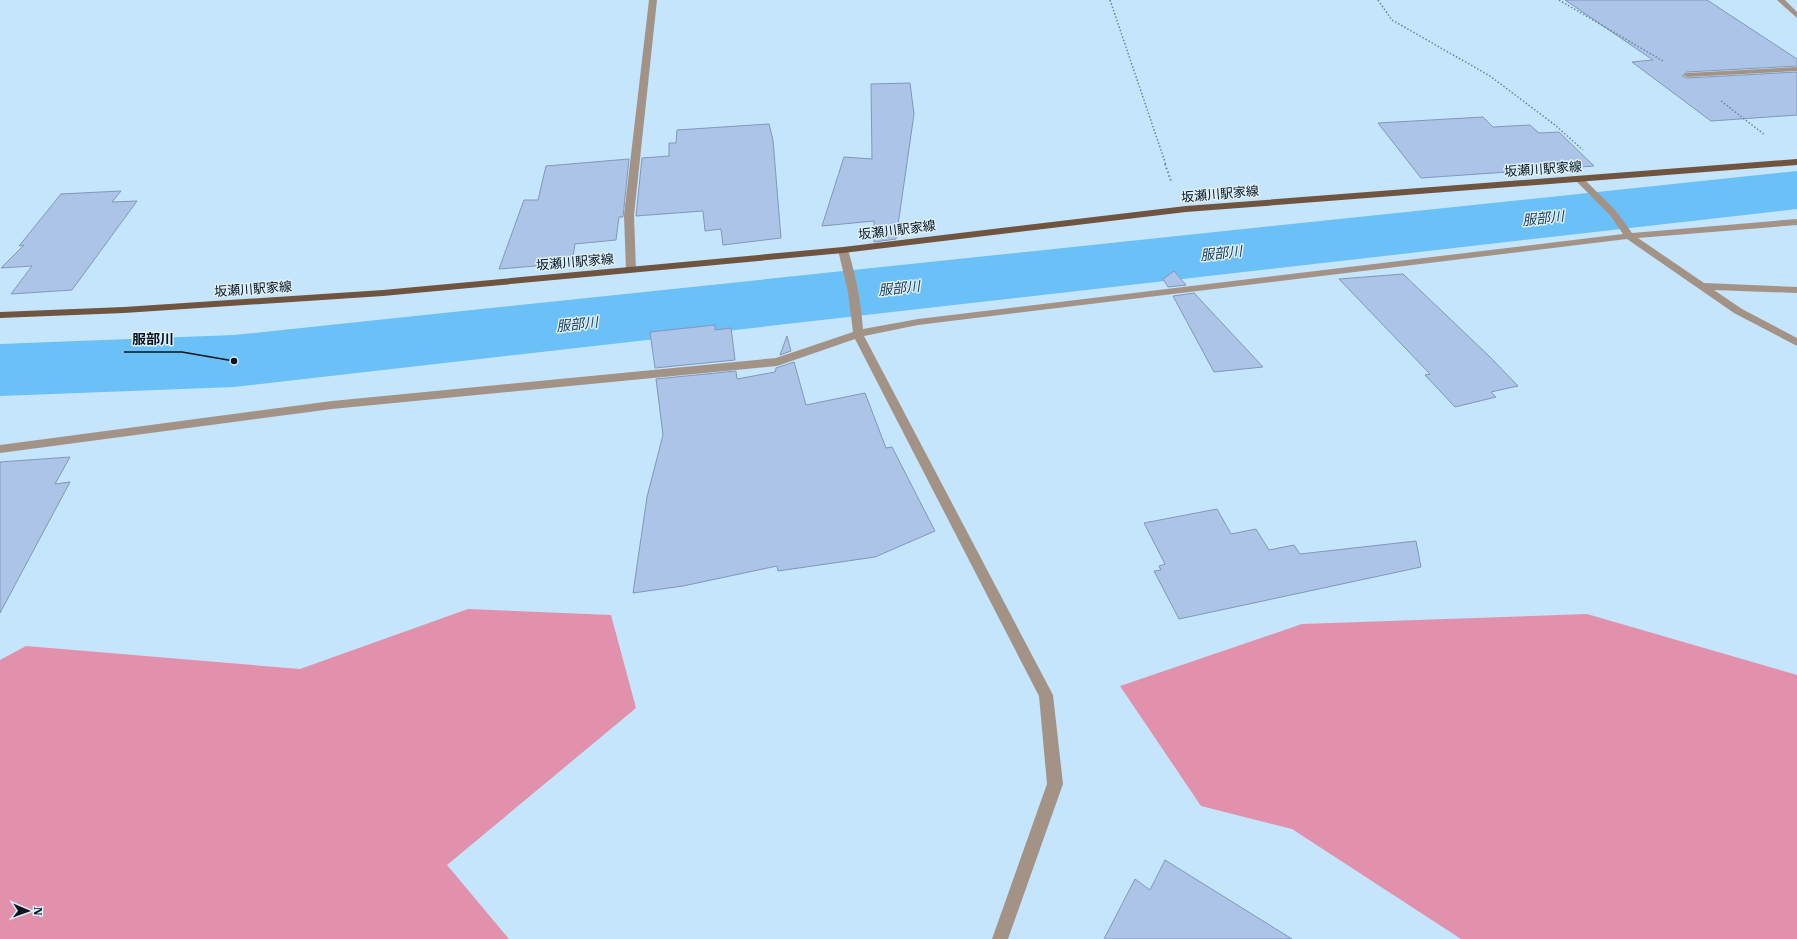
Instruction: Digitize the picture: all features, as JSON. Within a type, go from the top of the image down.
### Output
[{"type":"main road","name":"坂瀬川駅家線","points":[[0,315],[124,310],[383,293],[844,250],[1186,209],[1797,162]]},
{"type":"street","points":[[630,270],[629,215],[653,0]]},
{"type":"street","points":[[1781,0],[1797,16]]},
{"type":"street","points":[[1687,75],[1797,69]]},
{"type":"street","points":[[1579,179],[1588,191],[1624,225],[1629,236],[1738,311],[1797,342]]},
{"type":"street","points":[[0,449],[332,405],[777,362],[858,334],[918,322],[1629,236],[1797,222]]},
{"type":"street","points":[[844,250],[849,266],[857,313],[858,334],[1046,695],[1055,784],[1000,939]]},
{"type":"street","points":[[1701,286],[1797,290]]},
{"type":"path","points":[[1110,0],[1176,195],[1186,209]]},
{"type":"path","points":[[1378,0],[1392,20],[1490,76],[1555,125],[1613,176]]},
{"type":"shaded area","points":[[468,609],[611,615],[636,708],[447,865],[509,939],[0,939],[0,660],[26,646],[300,669]]},
{"type":"shaded area","points":[[1587,614],[1797,675],[1797,939],[1461,939],[1292,829],[1201,806],[1120,686],[1302,624]]},
{"type":"building","points":[[1565,0],[1707,0],[1797,59],[1797,66],[1687,72],[1682,76],[1687,78],[1797,72],[1797,115],[1711,121],[1632,62],[1653,60]]},
{"type":"building","points":[[910,83],[914,114],[896,239],[874,242],[874,221],[822,226],[844,157],[872,159],[871,84]]},
{"type":"building","points":[[1483,117],[1493,127],[1530,125],[1539,133],[1559,132],[1594,166],[1421,178],[1378,123]]},
{"type":"building","points":[[769,124],[773,140],[781,238],[723,245],[721,229],[705,231],[703,211],[636,216],[642,158],[669,156],[669,143],[676,143],[677,130]]},
{"type":"building","points":[[629,159],[623,217],[619,217],[616,240],[575,244],[572,263],[499,269],[524,200],[538,200],[546,166]]},
{"type":"building","points":[[121,191],[112,202],[137,201],[72,290],[11,294],[32,266],[1,268],[24,245],[19,246],[61,194]]},
{"type":"building","points":[[1174,271],[1186,285],[1168,287],[1163,279]]},
{"type":"building","points":[[1403,274],[1490,357],[1518,386],[1491,392],[1496,397],[1455,407],[1425,375],[1430,374],[1339,279]]},
{"type":"building","points":[[1194,293],[1263,367],[1214,372],[1173,296]]},
{"type":"building","points":[[715,325],[715,330],[731,328],[735,360],[655,368],[650,332]]},
{"type":"building","points":[[787,336],[791,351],[780,355]]},
{"type":"building","points":[[794,362],[806,405],[865,393],[886,448],[892,447],[935,531],[875,557],[778,571],[777,566],[683,586],[633,593],[647,497],[663,435],[656,379],[736,371],[737,379],[775,372],[776,368]]},
{"type":"building","points":[[70,457],[55,484],[70,482],[0,613],[0,462]]},
{"type":"building","points":[[1217,509],[1231,534],[1256,529],[1269,550],[1294,545],[1300,554],[1416,541],[1421,567],[1179,619],[1154,571],[1161,570],[1159,566],[1165,564],[1144,523]]},
{"type":"building","points":[[1165,860],[1292,939],[1104,939],[1135,879],[1150,890]]},
{"type":"waterway","name":"服部川","points":[[0,370],[234,361],[1797,190]]},
{"type":"place","name":"服部川","points":[[234,361]]}]
